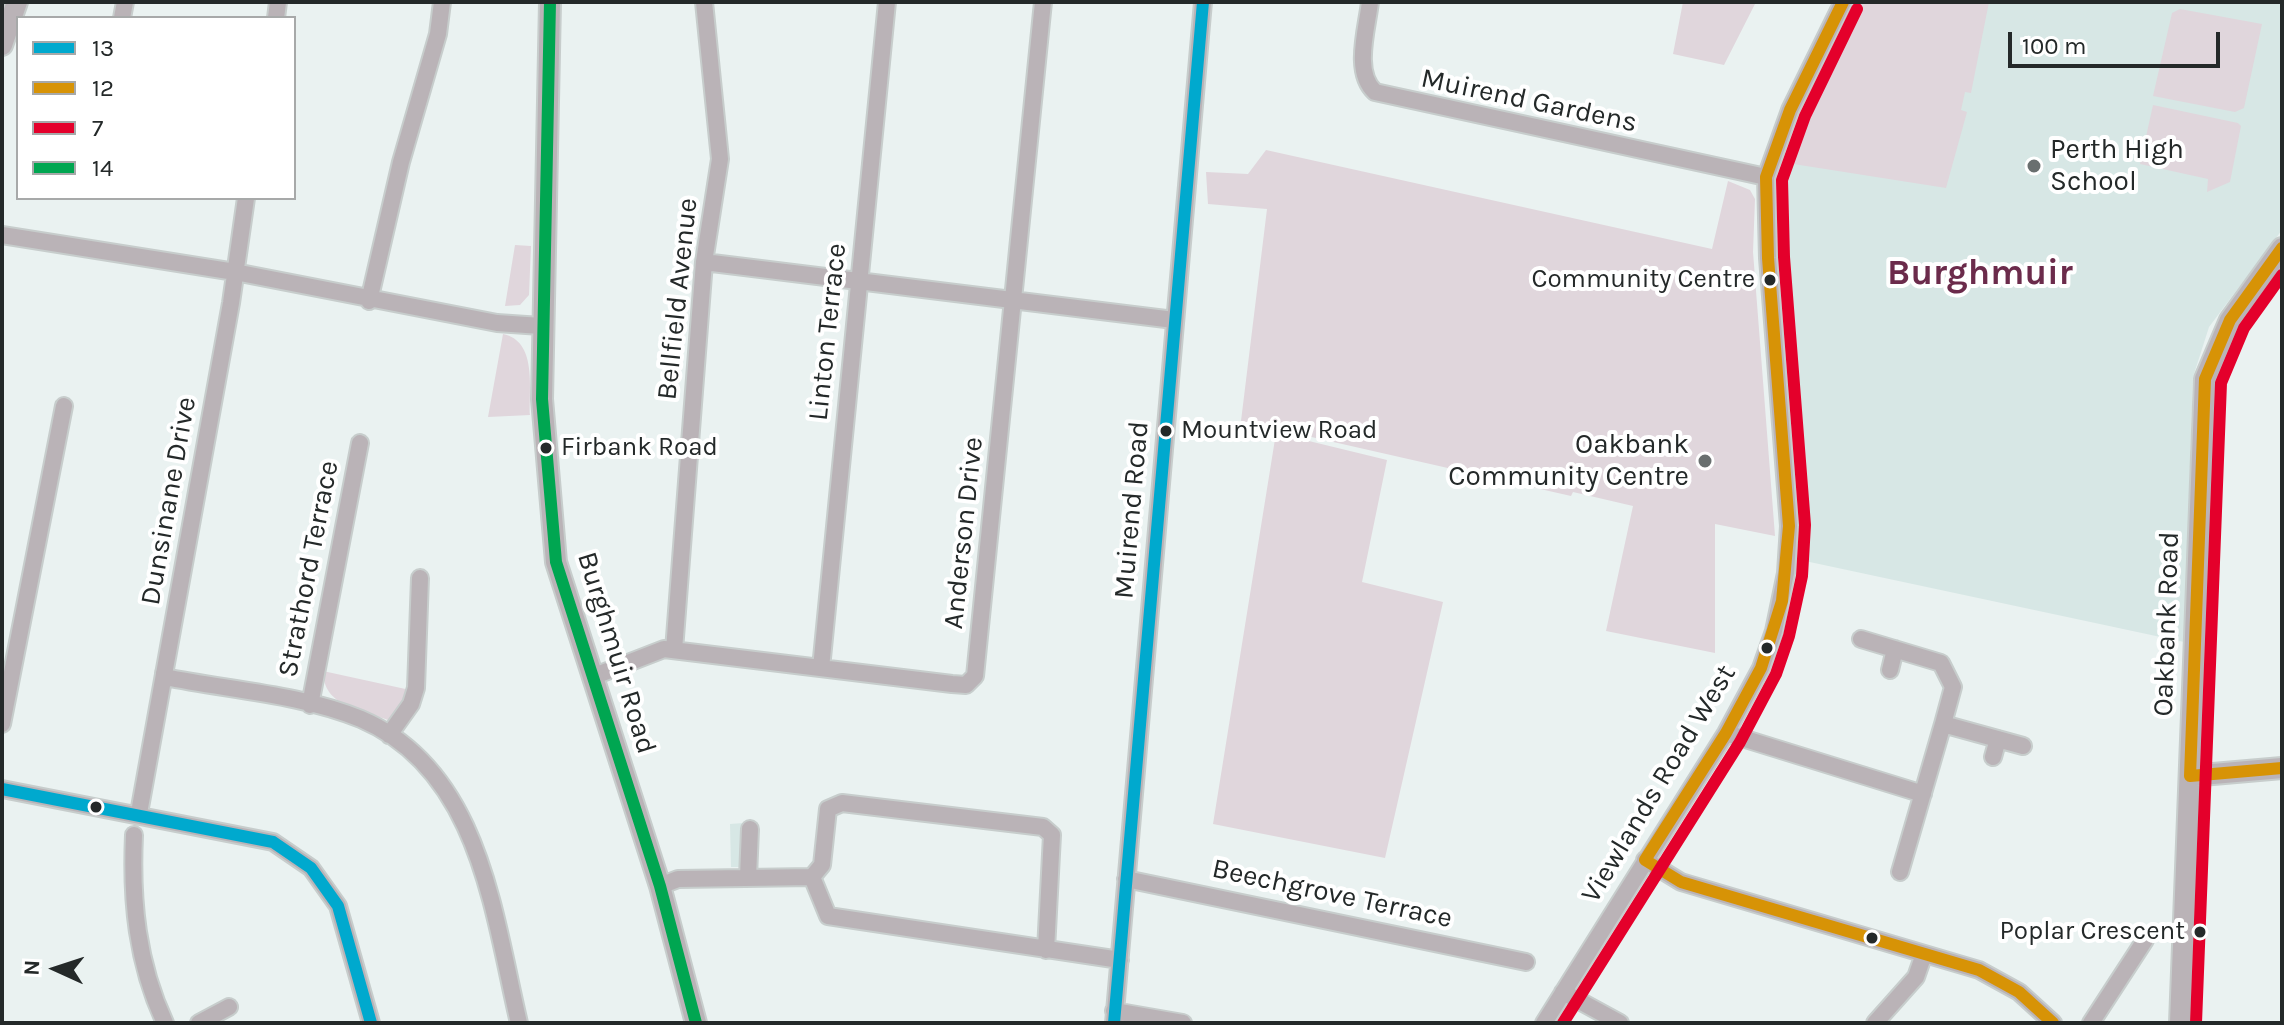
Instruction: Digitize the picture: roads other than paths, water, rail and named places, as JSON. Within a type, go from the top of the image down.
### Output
[{"type":"street","points":[[2,45],[17,2]]},
{"type":"street","points":[[369,301],[401,162],[438,34],[442,2]]},
{"type":"street","name":"Burghmuir Road","points":[[550,2],[541,326],[542,399],[556,562],[660,886],[696,1023]]},
{"type":"street","name":"Bellfield Avenue","points":[[674,650],[704,262],[720,159],[704,2]]},
{"type":"street","name":"Linton Terrace","points":[[821,668],[887,2]]},
{"type":"street","name":"Anderson Drive","points":[[592,677],[664,649],[962,685],[975,676],[1043,2]]},
{"type":"street","name":"Muirend Road","points":[[1114,1017],[1203,2]]},
{"type":"street","name":"Muirend Gardens","points":[[1370,2],[1363,70],[1368,86],[1375,92],[1766,177]]},
{"type":"street","name":"Viewlands Road West","points":[[1544,1023],[1726,733],[1761,668],[1782,601],[1788,560],[1766,177],[1790,110],[1843,2]]},
{"type":"street","name":"Dunsinane Drive","points":[[139,813],[246,200]]},
{"type":"street","points":[[2,235],[235,272],[369,301],[497,323],[541,326]]},
{"type":"street","name":"Oakbank Road","points":[[2180,1023],[2205,379],[2230,320],[2278,261]]},
{"type":"street","points":[[704,262],[1174,320]]},
{"type":"street","points":[[2,724],[64,406]]},
{"type":"street","name":"Strathord Terrace","points":[[310,705],[360,443]]},
{"type":"street","points":[[389,735],[411,704],[416,688],[420,578]]},
{"type":"street","points":[[1861,639],[1933,659],[1946,668],[1953,687],[1923,794],[1914,853],[1900,872]]},
{"type":"street","points":[[1890,670],[1895,649]]},
{"type":"street","points":[[164,673],[165,677],[310,705],[360,719],[389,735],[426,766],[451,797],[469,828],[519,1023]]},
{"type":"street","points":[[1943,724],[2023,746]]},
{"type":"street","points":[[1726,733],[1923,794]]},
{"type":"street","points":[[1993,757],[1998,739]]},
{"type":"street","points":[[2190,776],[2282,768]]},
{"type":"street","points":[[2,789],[139,813],[273,842],[311,868],[338,906],[371,1023]]},
{"type":"street","points":[[812,877],[822,865],[828,809],[842,803],[1043,827],[1052,835],[1046,950]]},
{"type":"street","points":[[748,877],[750,829]]},
{"type":"street","points":[[134,835],[131,889],[140,948],[152,995],[165,1023]]},
{"type":"street","points":[[1645,860],[1681,882],[1924,954],[2002,981],[2053,1023]]},
{"type":"street","points":[[660,886],[678,879],[812,877]]},
{"type":"street","points":[[812,877],[828,916],[1120,960]]},
{"type":"street","name":"Beechgrove Terrace","points":[[1126,879],[1526,962]]},
{"type":"street","points":[[2091,1023],[2145,940]]},
{"type":"street","points":[[1875,1023],[1916,977],[1924,954]]},
{"type":"street","points":[[1563,992],[1620,1023]]},
{"type":"street","points":[[199,1023],[229,1007]]},
{"type":"street","points":[[1114,1017],[1183,1023]]},
{"type":"place","name":"Perth High School","points":[[2034,166]]},
{"type":"place","name":"Community Centre","points":[[1770,280]]},
{"type":"place","name":"Mountview Road","points":[[1166,431]]},
{"type":"place","name":"Firbank Road","points":[[546,448]]},
{"type":"place","name":"Oakbank Community Centre","points":[[1705,461]]},
{"type":"place","name":"Poplar Crescent","points":[[2200,932]]},
{"type":"district","name":"Burghmuir","points":[[1980,274]]}]
